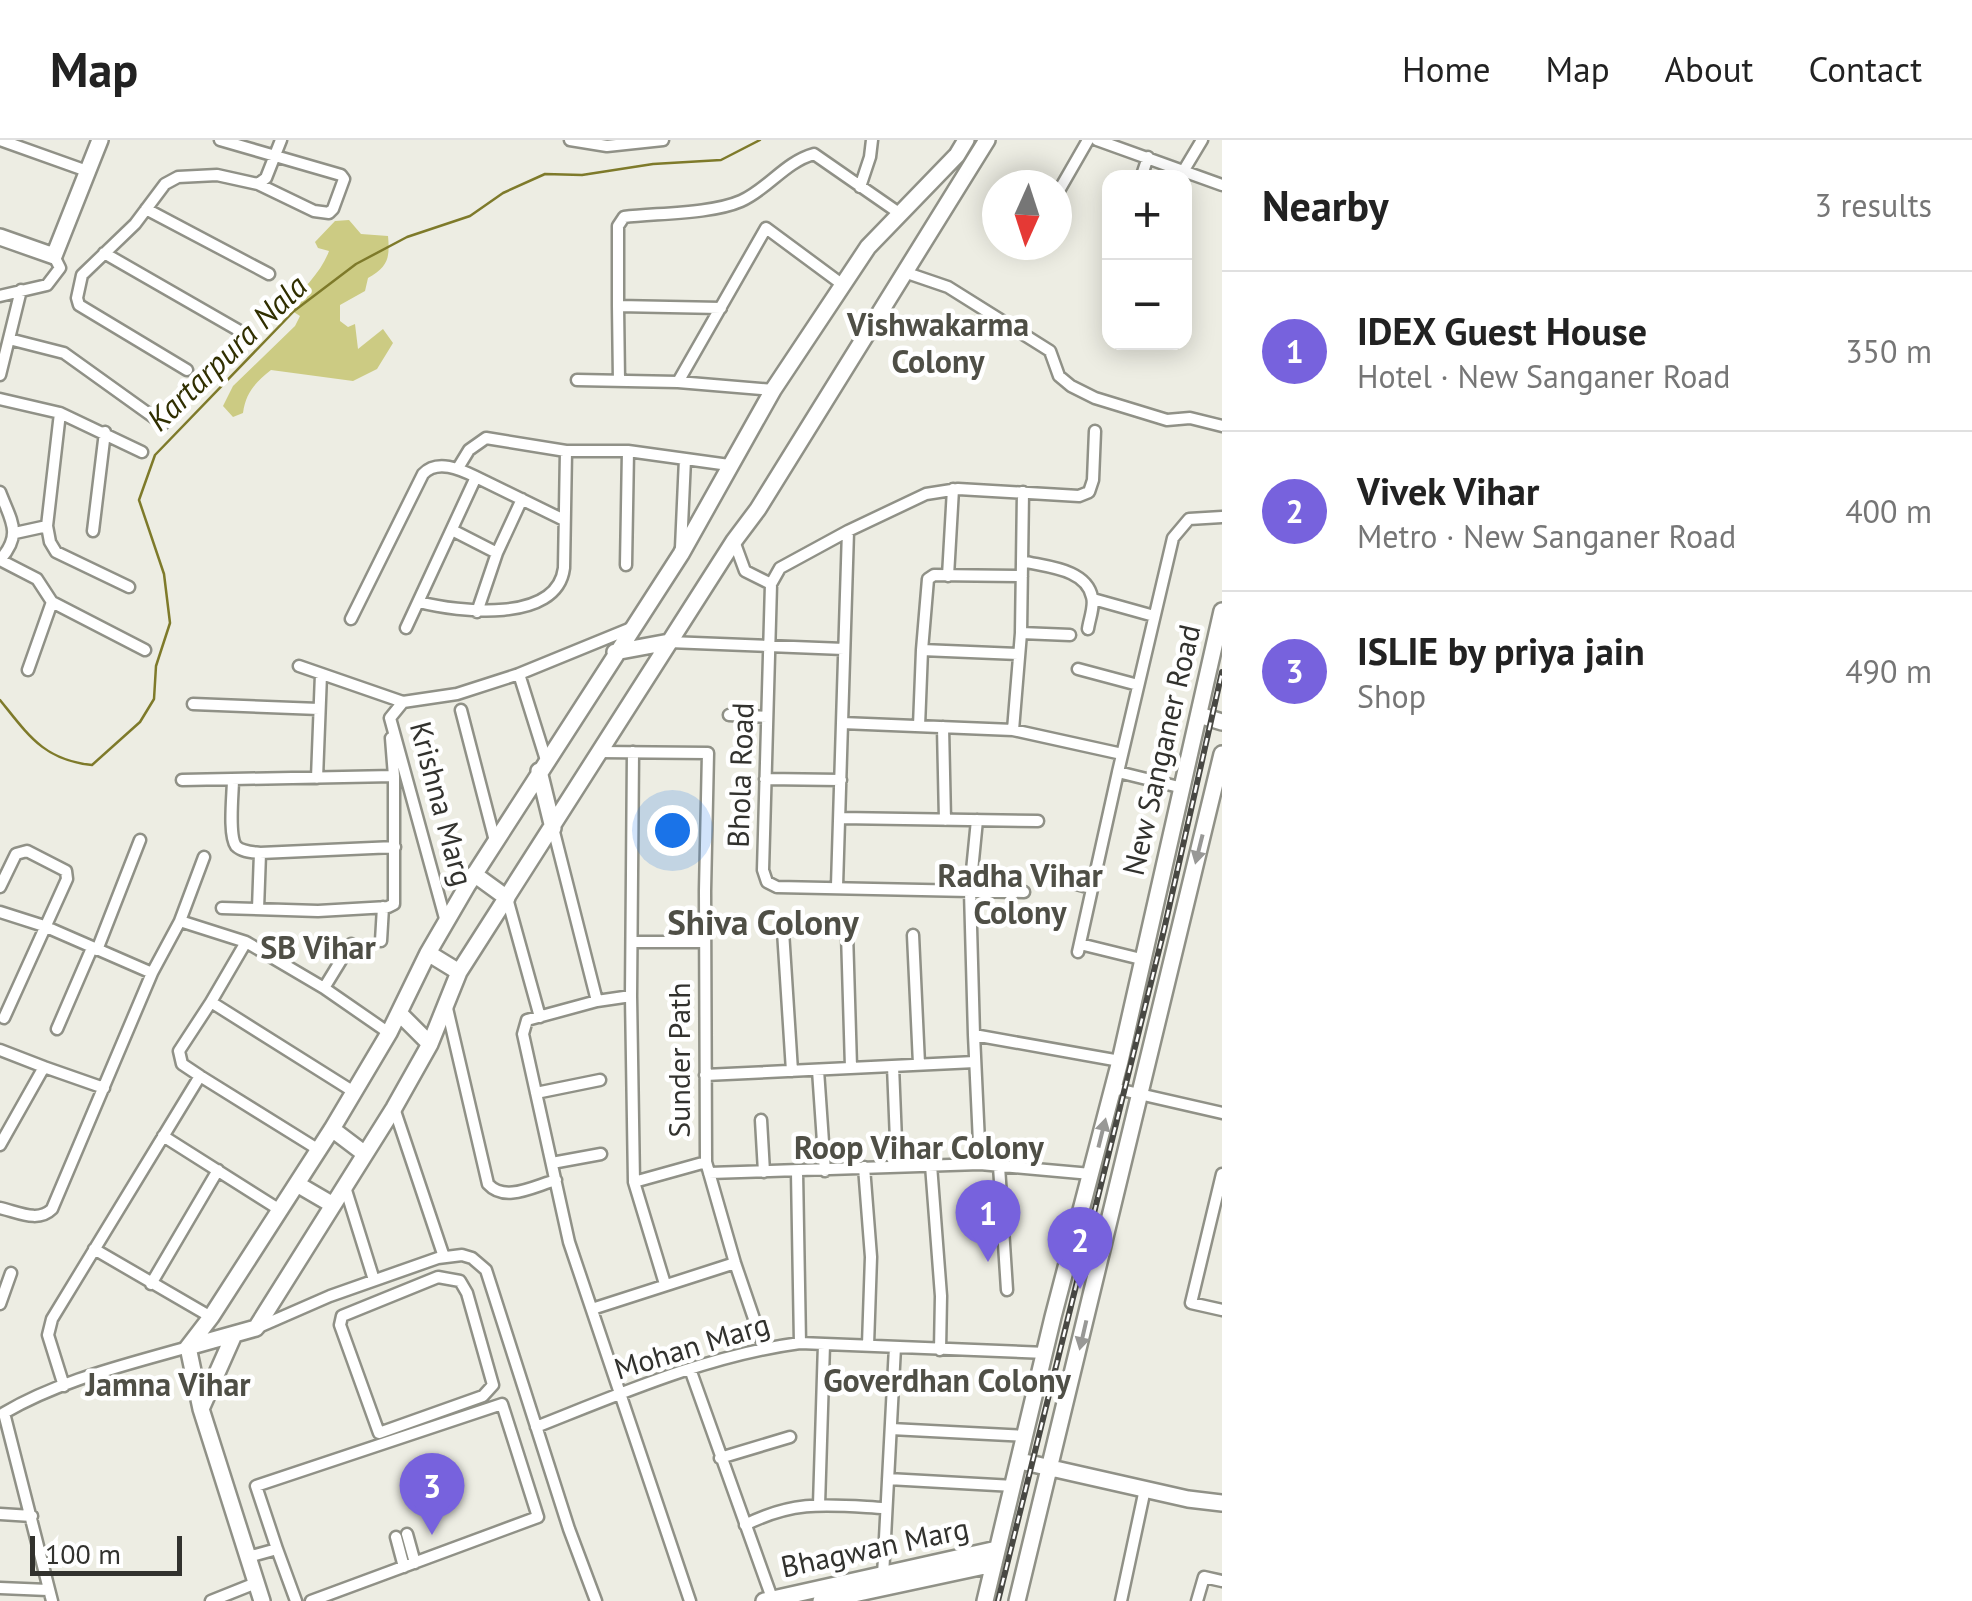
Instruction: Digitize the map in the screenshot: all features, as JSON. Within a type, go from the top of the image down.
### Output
[{"type":"street","points":[[0,140],[87,171]]},
{"type":"street","points":[[0,296],[47,286],[100,140]]},
{"type":"street","points":[[186,370],[79,306],[82,275],[146,210],[165,184],[178,177],[217,174],[258,184],[314,211],[328,212],[333,209],[344,179],[220,140]]},
{"type":"street","points":[[258,184],[266,178],[281,140]]},
{"type":"street","points":[[570,140],[607,146],[664,140]]},
{"type":"street","points":[[860,186],[872,140]]},
{"type":"street","points":[[262,1601],[200,1409],[188,1347],[212,1317],[332,1129],[390,1033],[428,953],[474,874],[681,554],[773,390],[868,248],[957,155],[966,140]]},
{"type":"street","points":[[256,1328],[394,1108],[430,1044],[459,972],[758,509],[987,140]]},
{"type":"street","points":[[1071,170],[1088,140]]},
{"type":"street","points":[[1097,140],[1127,144],[1148,157],[1184,170],[1202,140]]},
{"type":"street","points":[[619,381],[618,226],[624,217],[726,206],[744,200],[801,158],[814,154],[899,213]]},
{"type":"street","points":[[1144,170],[1148,157]]},
{"type":"street","points":[[1192,173],[1222,185]]},
{"type":"street","points":[[146,210],[269,274]]},
{"type":"street","points":[[678,382],[766,228],[843,285]]},
{"type":"street","points":[[0,237],[82,275]]},
{"type":"street","points":[[104,254],[238,330]]},
{"type":"street","points":[[907,272],[948,288],[1050,351],[1058,376],[1070,386],[1095,398],[1168,420],[1190,418],[1222,426]]},
{"type":"street","points":[[0,375],[21,290]]},
{"type":"street","points":[[618,306],[720,308]]},
{"type":"street","points":[[9,339],[64,353],[163,424]]},
{"type":"street","points":[[577,380],[678,382],[773,390]]},
{"type":"street","points":[[0,399],[60,412],[142,452]]},
{"type":"street","points":[[60,412],[46,526],[50,542],[56,552],[128,588]]},
{"type":"street","points":[[734,541],[746,571],[772,584],[780,568],[926,494],[953,490],[1079,496],[1089,492],[1093,480],[1095,431]]},
{"type":"street","points":[[93,531],[105,432]]},
{"type":"street","points":[[458,468],[469,450],[486,438],[566,451],[628,451],[729,465]]},
{"type":"street","points":[[419,602],[477,612],[513,608],[552,594],[562,582],[566,451]]},
{"type":"street","points":[[626,565],[628,451]]},
{"type":"street","points":[[681,554],[685,459]]},
{"type":"street","points":[[351,619],[422,474],[434,467],[458,468],[564,520]]},
{"type":"street","points":[[406,628],[476,477]]},
{"type":"street","points":[[948,576],[953,490]]},
{"type":"street","points":[[0,492],[15,533],[11,548],[0,560],[37,578],[52,602],[145,650]]},
{"type":"street","points":[[1013,730],[1021,633],[1023,492]]},
{"type":"street","points":[[477,612],[497,553],[522,499]]},
{"type":"street","points":[[1141,959],[1079,948],[1173,538],[1189,519],[1222,517]]},
{"type":"street","points":[[15,533],[46,526]]},
{"type":"street","points":[[452,530],[497,553]]},
{"type":"street","points":[[837,886],[848,531]]},
{"type":"street","points":[[1022,561],[1068,572],[1085,582],[1094,598],[1088,629]]},
{"type":"street","points":[[919,726],[928,579],[934,575],[1022,576]]},
{"type":"street","name":"Bhola Road","points":[[772,584],[763,870],[767,882],[776,887],[1024,892]]},
{"type":"street","points":[[1094,598],[1154,616]]},
{"type":"street","points":[[28,670],[52,602]]},
{"type":"street","name":"New Sanganer Road","points":[[985,1601],[1120,1061],[1222,611]]},
{"type":"street","name":"Krishna Marg","points":[[446,922],[406,767],[390,725],[395,708],[404,702],[457,694],[519,674],[634,627]]},
{"type":"street","points":[[1021,633],[1070,634]]},
{"type":"street","points":[[615,652],[669,642],[844,649]]},
{"type":"street","points":[[922,650],[1019,654]]},
{"type":"street","points":[[300,666],[404,702]]},
{"type":"street","points":[[1078,668],[1138,684]]},
{"type":"street","points":[[317,778],[322,674]]},
{"type":"street","points":[[519,674],[597,1001]]},
{"type":"street","points":[[193,704],[319,709]]},
{"type":"street","points":[[461,710],[496,841]]},
{"type":"street","points":[[729,715],[767,717]]},
{"type":"street","points":[[1199,715],[1222,722]]},
{"type":"street","points":[[842,723],[1013,730],[1122,754]]},
{"type":"street","points":[[222,908],[318,911],[394,904],[390,725]]},
{"type":"street","points":[[943,727],[945,820]]},
{"type":"street","name":"Sunder Path","points":[[598,752],[708,753],[707,1167],[764,1348]]},
{"type":"street","points":[[633,752],[634,1182],[665,1284]]},
{"type":"street","name":"New Sanganer Road","points":[[1018,1601],[1222,754]]},
{"type":"street","points":[[1118,772],[1184,788]]},
{"type":"street","points":[[182,780],[394,776]]},
{"type":"street","points":[[233,779],[232,833],[236,845],[243,850],[260,853],[395,846]]},
{"type":"street","points":[[765,779],[841,780]]},
{"type":"street","points":[[840,818],[1038,821]]},
{"type":"street","points":[[977,820],[970,891],[980,1164]]},
{"type":"street","points":[[57,1029],[140,840]]},
{"type":"street","points":[[0,887],[16,854],[27,851],[62,868],[67,879],[4,1018]]},
{"type":"street","points":[[258,908],[260,853]]},
{"type":"street","points":[[0,1208],[38,1217],[52,1209],[152,973],[180,921],[204,857]]},
{"type":"street","points":[[474,874],[507,898],[540,1016]]},
{"type":"street","points":[[1040,874],[1091,888]]},
{"type":"street","points":[[380,941],[383,908]]},
{"type":"street","points":[[0,912],[44,926],[152,973]]},
{"type":"street","points":[[180,921],[246,942],[390,1033]]},
{"type":"street","points":[[783,931],[792,1071]]},
{"type":"street","points":[[847,933],[850,1067]]},
{"type":"street","points":[[913,935],[919,1064]]},
{"type":"street","points":[[246,942],[179,1051],[182,1064],[319,1150]]},
{"type":"street","points":[[632,942],[705,942]]},
{"type":"street","points":[[324,988],[352,944]]},
{"type":"street","points":[[428,953],[459,972]]},
{"type":"street","points":[[631,996],[540,1016],[527,1020],[523,1026],[569,1242],[690,1601]]},
{"type":"street","points":[[211,1002],[354,1092]]},
{"type":"street","points":[[446,1003],[488,1184],[495,1192],[506,1195],[556,1180]]},
{"type":"street","points":[[400,1014],[430,1044]]},
{"type":"street","points":[[974,1035],[1120,1061]]},
{"type":"street","points":[[0,1050],[104,1088]]},
{"type":"street","points":[[705,1075],[975,1062]]},
{"type":"street","points":[[893,1066],[897,1166]]},
{"type":"street","points":[[0,1143],[44,1067]]},
{"type":"street","points":[[818,1070],[824,1171]]},
{"type":"street","points":[[64,1386],[48,1335],[52,1319],[200,1076]]},
{"type":"street","points":[[536,1093],[600,1080]]},
{"type":"street","points":[[1113,1088],[1222,1113]]},
{"type":"street","points":[[394,1108],[444,1257]]},
{"type":"street","points":[[760,1120],[764,1172]]},
{"type":"street","points":[[332,1129],[365,1154]]},
{"type":"street","points":[[163,1136],[280,1210]]},
{"type":"street","points":[[552,1163],[601,1154]]},
{"type":"street","points":[[634,1182],[707,1167],[797,1172],[980,1164],[1091,1174]]},
{"type":"street","points":[[931,1165],[941,1296],[940,1350]]},
{"type":"street","points":[[1000,1166],[1007,1290]]},
{"type":"street","points":[[864,1167],[871,1257],[868,1345]]},
{"type":"street","points":[[152,1284],[218,1170]]},
{"type":"street","points":[[797,1172],[800,1343]]},
{"type":"street","points":[[1222,1174],[1191,1302],[1222,1310]]},
{"type":"street","points":[[297,1184],[333,1205]]},
{"type":"street","points":[[345,1186],[374,1280]]},
{"type":"street","points":[[94,1249],[212,1317]]},
{"type":"street","points":[[0,1588],[43,1596],[32,1516],[2,1413],[64,1386],[233,1337],[330,1296],[444,1257],[472,1258],[486,1270],[596,1601]]},
{"type":"street","points":[[592,1309],[735,1263]]},
{"type":"street","points":[[0,1304],[11,1273]]},
{"type":"street","points":[[438,1277],[452,1277],[460,1281],[467,1293],[481,1338],[494,1386],[483,1396],[378,1432],[340,1325],[349,1310],[438,1277]]},
{"type":"street","points":[[481,1338],[506,1330]]},
{"type":"street","points":[[200,1409],[233,1337]]},
{"type":"street","name":"Mohan Marg","points":[[536,1426],[690,1369],[764,1348],[800,1343],[1046,1353]]},
{"type":"street","points":[[819,1505],[824,1344]]},
{"type":"street","points":[[883,1576],[896,1347]]},
{"type":"street","points":[[690,1369],[770,1600]]},
{"type":"street","points":[[296,1601],[256,1486],[502,1404],[538,1517],[311,1601]]},
{"type":"street","points":[[891,1429],[1026,1436]]},
{"type":"street","points":[[720,1458],[790,1436]]},
{"type":"street","points":[[0,1451],[14,1452]]},
{"type":"street","points":[[520,1460],[545,1453]]},
{"type":"street","points":[[1020,1461],[1222,1502]]},
{"type":"street","points":[[888,1479],[1014,1486]]},
{"type":"street","points":[[1120,1601],[1145,1489]]},
{"type":"street","points":[[746,1525],[774,1511],[819,1505],[885,1508]]},
{"type":"street","points":[[0,1514],[32,1516]]},
{"type":"street","points":[[402,1535],[410,1564]]},
{"type":"street","points":[[248,1557],[277,1548]]},
{"type":"street","name":"Bhagwan Marg","points":[[770,1600],[996,1556]]},
{"type":"street","name":"Bhagwan Marg","points":[[821,1601],[848,1598],[996,1556]]},
{"type":"street","points":[[1198,1601],[1204,1576],[1222,1581]]},
{"type":"street","points":[[210,1601],[256,1583]]},
{"type":"shaded area","points":[[349,220],[361,234],[388,236],[389,250],[384,266],[368,278],[365,291],[340,305],[340,321],[348,327],[355,324],[358,349],[383,329],[393,343],[377,369],[353,381],[271,370],[252,388],[243,413],[233,417],[223,406],[233,386],[295,326],[300,316],[286,307],[311,280],[329,251],[318,248],[315,242],[335,221]]},
{"type":"waterway","name":"Kartarpura Nala","points":[[0,700],[49,752],[92,765],[140,722],[154,699],[156,666],[170,623],[164,574],[139,500],[155,455],[294,311],[356,264],[407,237],[470,216],[503,193],[545,174],[582,175],[653,164],[721,160],[760,140]]},
{"type":"railway","points":[[998,1601],[1164,930],[1222,672]]},
{"type":"place","name":"IDEX Guest House","points":[[988,1262]]},
{"type":"place","name":"Vivek Vihar","points":[[1080,1289]]},
{"type":"place","name":"ISLIE by priya jain","points":[[432,1535]]},
{"type":"district","name":"Vishwakarma Colony","points":[[938,344]]},
{"type":"district","name":"Radha Vihar Colony","points":[[1020,894]]},
{"type":"district","name":"Shiva Colony","points":[[763,923]]},
{"type":"district","name":"SB Vihar","points":[[318,948]]},
{"type":"district","name":"Roop Vihar Colony","points":[[919,1148]]},
{"type":"district","name":"Goverdhan Colony","points":[[947,1381]]},
{"type":"district","name":"Jamna Vihar","points":[[168,1385]]}]
